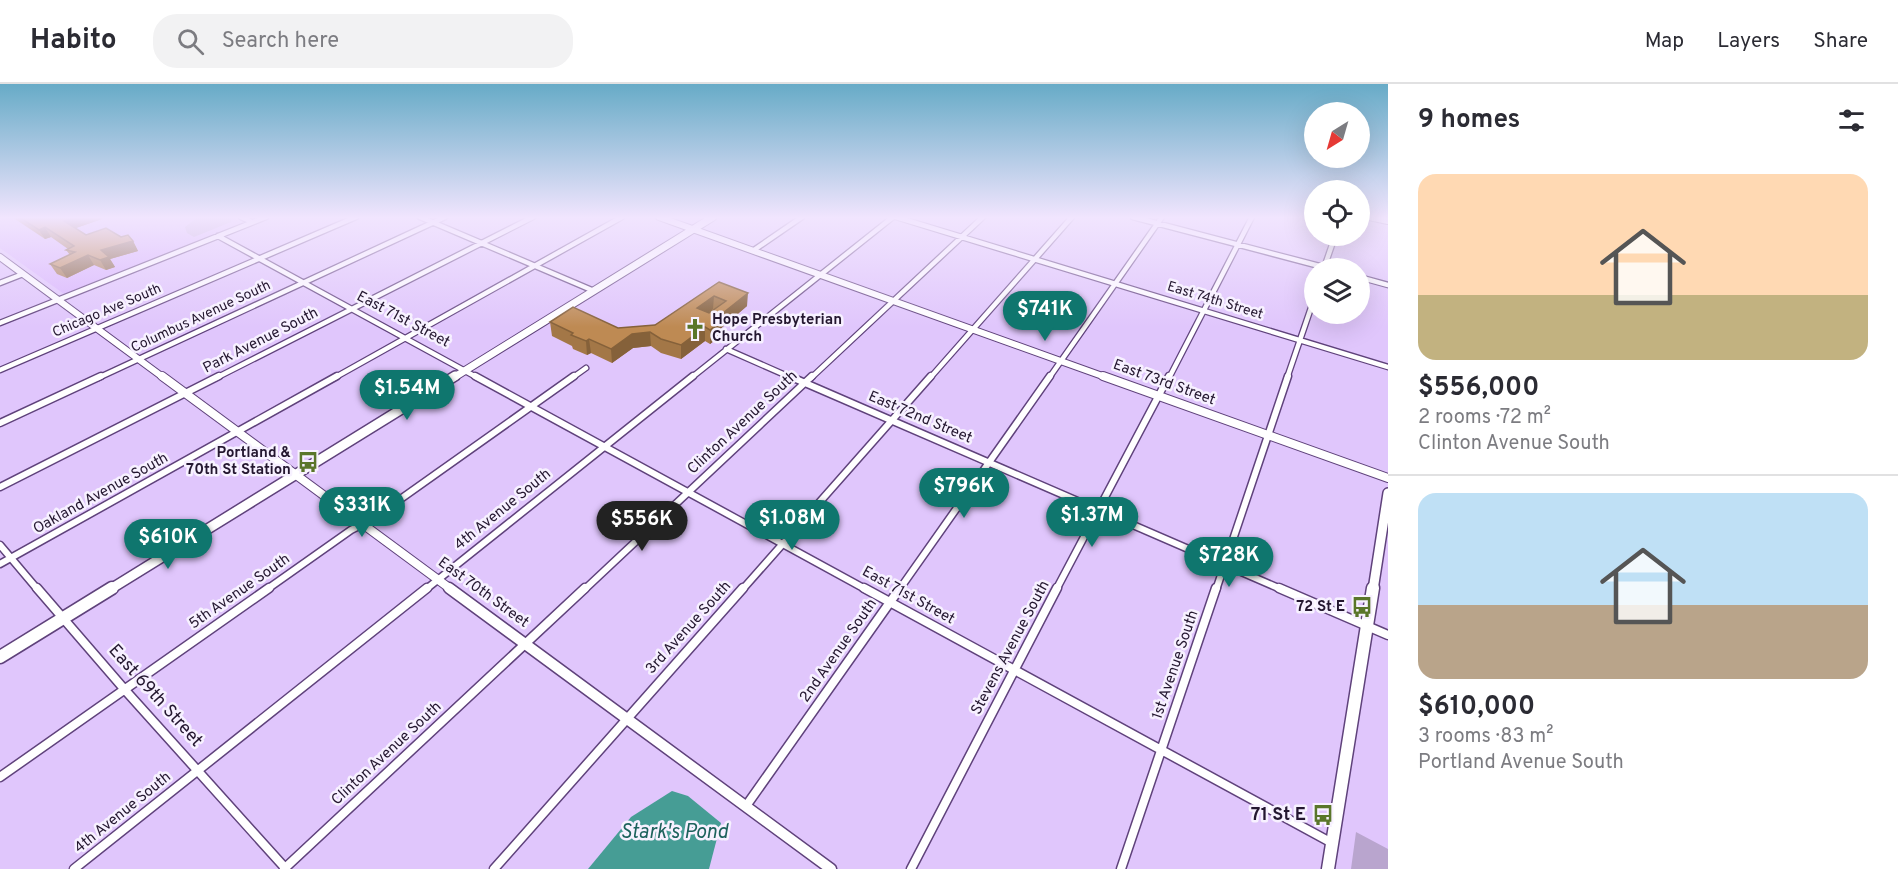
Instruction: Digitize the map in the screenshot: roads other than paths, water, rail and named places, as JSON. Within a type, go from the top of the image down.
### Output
[{"type":"main road","points":[[0,657],[654,254]]},
{"type":"main road","points":[[1328,869],[1388,493]]},
{"type":"street","points":[[0,323],[174,254]]},
{"type":"street","name":"East 71st Street","points":[[251,254],[1332,843]]},
{"type":"street","name":"Chicago Ave South","points":[[0,370],[269,254]]},
{"type":"street","name":"Columbus Avenue South","points":[[0,423],[365,254]]},
{"type":"street","name":"Park Avenue South","points":[[0,488],[461,254]]},
{"type":"street","points":[[507,254],[594,291]]},
{"type":"street","name":"Oakland Avenue South","points":[[0,564],[555,254]]},
{"type":"street","name":"East 73rd Street","points":[[764,254],[1388,478]]},
{"type":"street","name":"4th Avenue South","points":[[74,869],[847,254]]},
{"type":"street","name":"Clinton Avenue South","points":[[285,869],[944,254]]},
{"type":"street","name":"East 74th Street","points":[[1017,254],[1388,367]]},
{"type":"street","name":"3rd Avenue South","points":[[494,869],[1040,254]]},
{"type":"street","name":"2nd Avenue South","points":[[746,806],[1137,254]]},
{"type":"street","name":"Stevens Avenue South","points":[[911,869],[1098,509],[1160,396],[1232,254]]},
{"type":"street","points":[[1272,254],[1304,262]]},
{"type":"street","name":"East 70th Street","points":[[0,257],[831,869]]},
{"type":"street","points":[[0,283],[23,274]]},
{"type":"street","points":[[1370,280],[1388,285]]},
{"type":"street","name":"1st Avenue South","points":[[1121,869],[1305,324]]},
{"type":"street","name":"East 72nd Street","points":[[726,349],[1388,635]]},
{"type":"street","name":"5th Avenue South","points":[[0,777],[585,368]]},
{"type":"street","name":"East 69th Street","points":[[0,545],[125,690],[199,770],[285,869]]},
{"type":"water","name":"Stark's Pond","points":[[672,791],[688,796],[721,823],[709,869],[588,869],[631,817]]},
{"type":"place","name":"Hope Presbyterian Church","points":[[695,329]]},
{"type":"place","name":"Portland & 70th St Station","points":[[308,462]]},
{"type":"place","name":"72 St E","points":[[1362,607]]},
{"type":"place","name":"71 St E","points":[[1323,815]]}]
